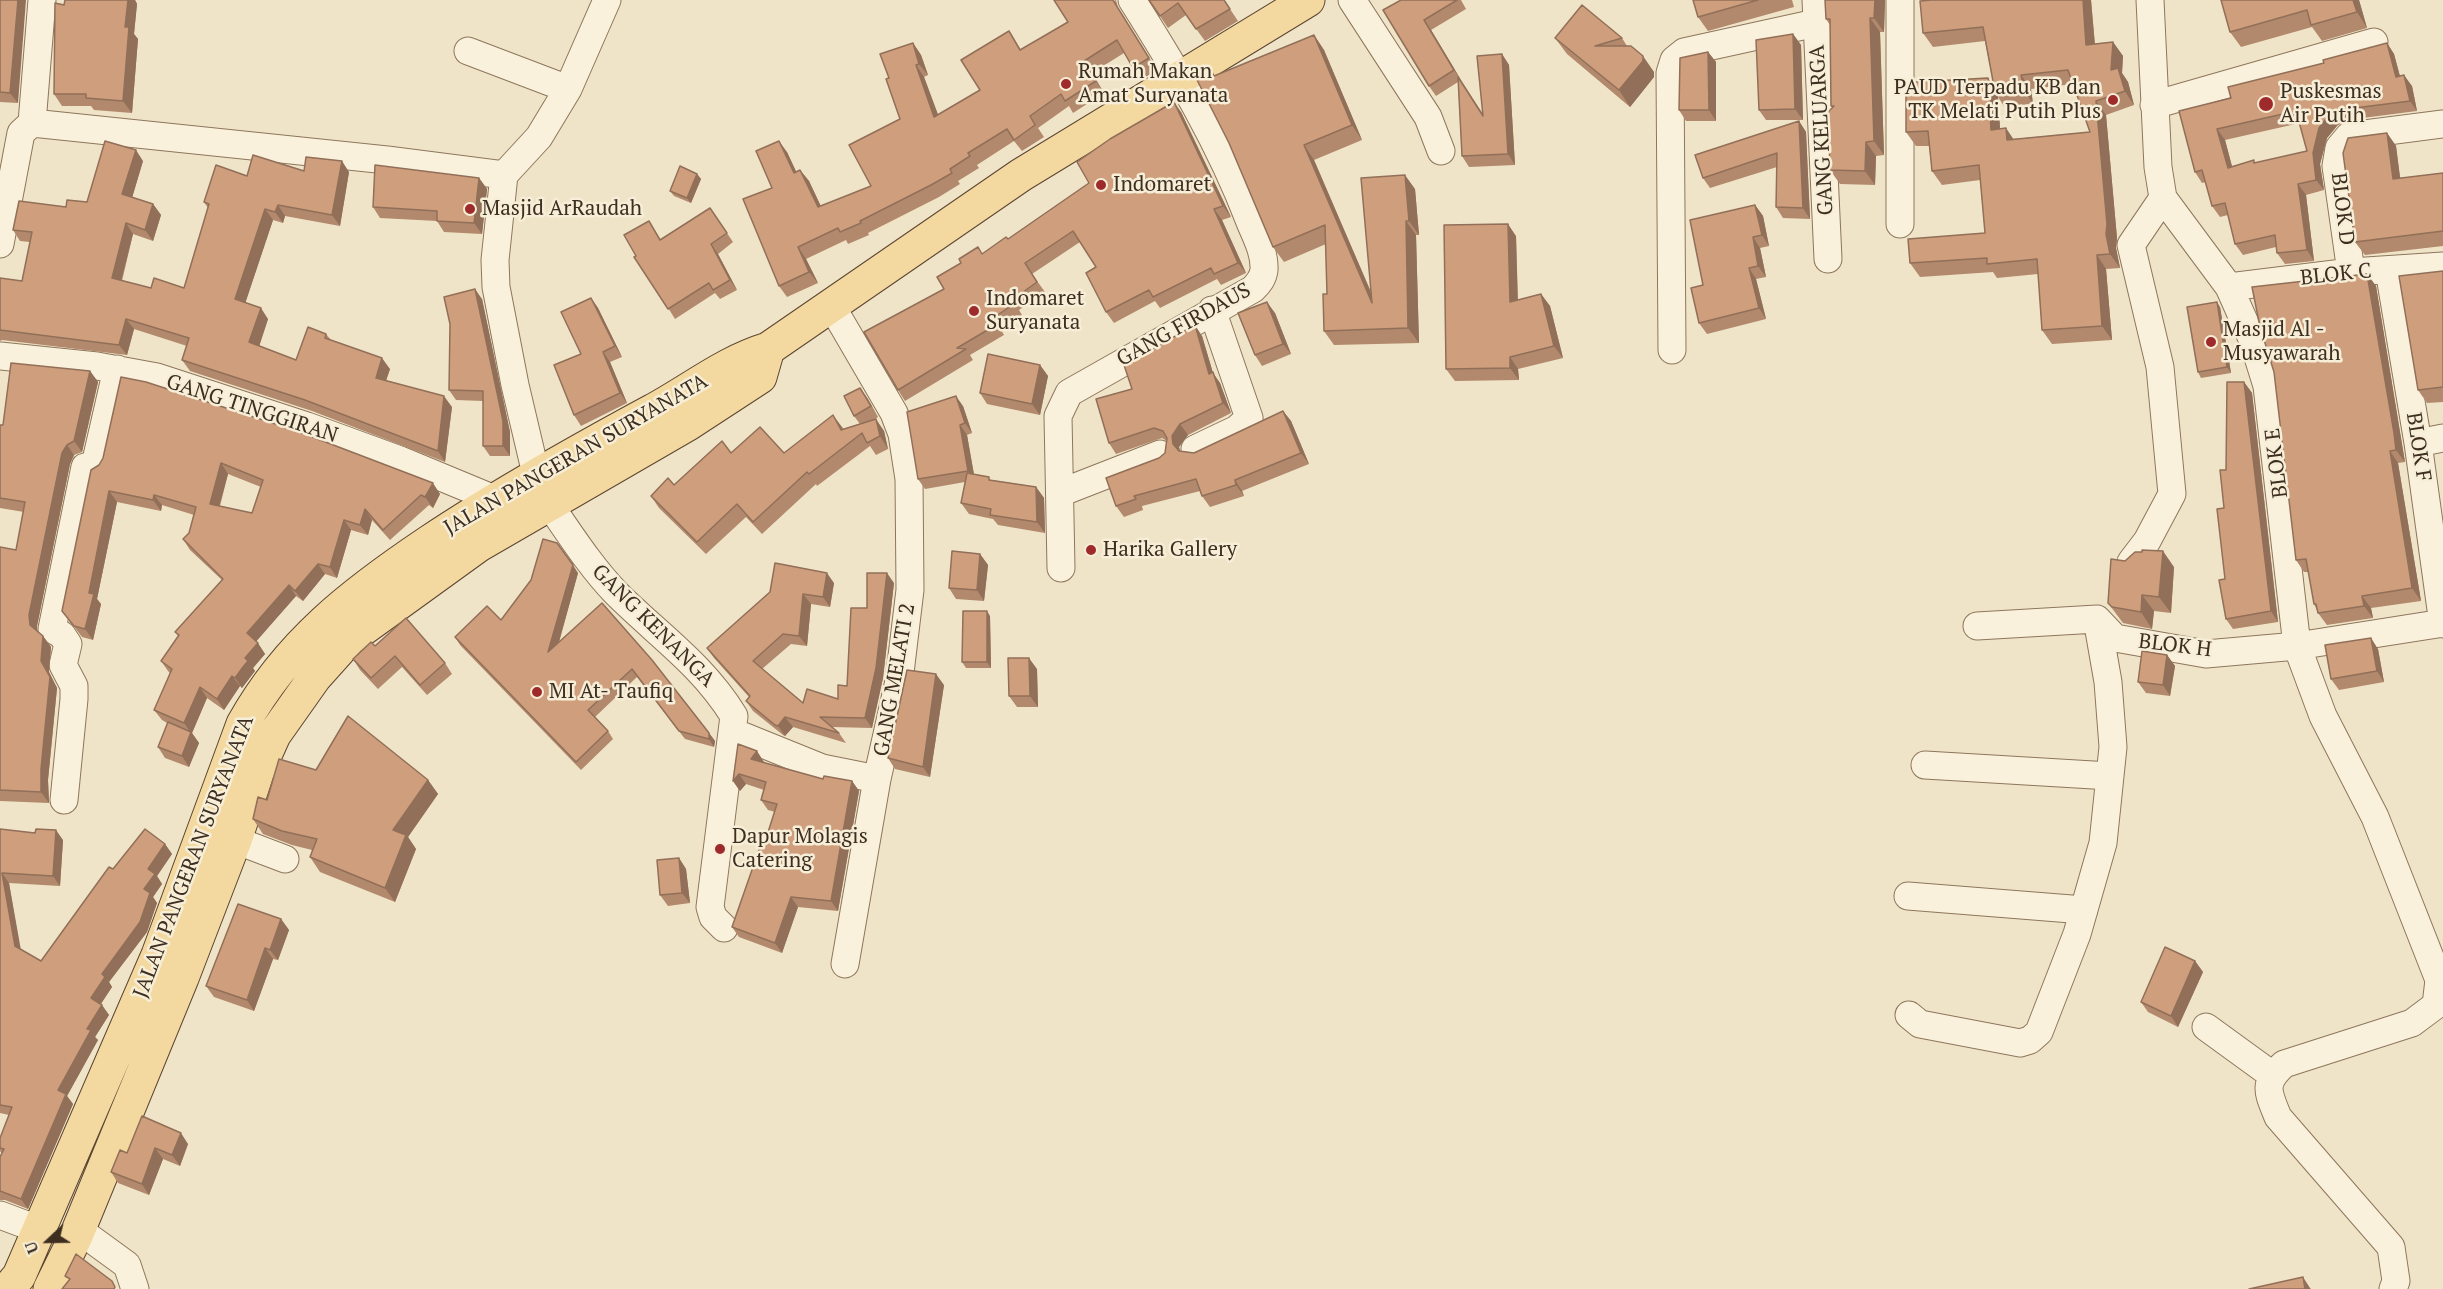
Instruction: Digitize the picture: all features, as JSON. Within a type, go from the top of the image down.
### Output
[{"type":"main road","name":"JALAN PANGERAN SURYANATA","points":[[8,1289],[19,1276],[40,1230],[158,955],[243,724],[261,690],[291,653],[333,611],[381,575],[494,499],[683,394],[740,358],[768,349],[1021,175],[1295,4]]},
{"type":"main road","name":"JALAN PANGERAN SURYANATA","points":[[50,1289],[79,1230],[182,978],[235,840],[257,773],[274,735],[315,677],[349,639],[423,583],[514,524],[687,424],[760,377],[768,349]]},
{"type":"main road","points":[[494,499],[514,524]]},
{"type":"street","points":[[0,244],[42,0]]},
{"type":"street","points":[[536,474],[515,385],[496,287],[495,260],[504,175],[539,137],[568,89],[607,0]]},
{"type":"street","points":[[1132,0],[1181,77]]},
{"type":"street","points":[[1352,0],[1428,117],[1441,151]]},
{"type":"street","points":[[1900,0],[1900,224]]},
{"type":"street","points":[[2131,562],[2147,541],[2172,494],[2160,367],[2131,245],[2163,198],[2158,167],[2150,0]]},
{"type":"street","points":[[1672,350],[1670,73],[1674,60],[1684,52],[1816,12]]},
{"type":"street","name":"GANG KELUARGA","points":[[1816,12],[1828,259]]},
{"type":"street","points":[[2154,105],[2374,42]]},
{"type":"street","points":[[468,51],[568,89]]},
{"type":"street","name":"GANG FIRDAUS","points":[[1060,568],[1058,416],[1069,393],[1212,310],[1253,289],[1260,282],[1264,270],[1263,258],[1218,147],[1181,77]]},
{"type":"street","name":"BLOK D","points":[[2351,272],[2336,166],[2338,148],[2349,136],[2443,124]]},
{"type":"street","points":[[20,126],[387,160],[504,175]]},
{"type":"street","name":"BLOK E","points":[[2163,198],[2229,287],[2253,341],[2267,386],[2297,646],[2323,716],[2375,817],[2439,980],[2436,1005],[2412,1023],[2284,1064],[2272,1075]]},
{"type":"street","name":"BLOK C","points":[[2229,287],[2351,272],[2443,266]]},
{"type":"street","name":"BLOK F","points":[[2389,270],[2430,440],[2443,623]]},
{"type":"street","name":"GANG MELATI 2","points":[[831,305],[894,413],[902,434],[909,479],[910,591],[899,681],[877,779],[845,964]]},
{"type":"street","points":[[1195,448],[1237,429],[1249,418],[1212,310]]},
{"type":"street","name":"GANG TINGGIRAN","points":[[0,356],[117,369],[157,378],[308,426],[400,460],[494,499]]},
{"type":"street","points":[[64,800],[74,686],[63,665],[68,644],[62,634],[52,629],[85,467],[95,465],[117,369]]},
{"type":"street","points":[[1060,493],[1160,454]]},
{"type":"street","name":"GANG KENANGA","points":[[549,504],[593,567],[617,594],[693,661],[721,695],[734,716],[710,907],[712,917],[724,928]]},
{"type":"street","points":[[1909,1015],[1920,1024],[2020,1043],[2030,1041],[2039,1032],[2084,910],[2103,843],[2113,747],[2108,682],[2097,619],[1977,626]]},
{"type":"street","name":"BLOK H","points":[[2097,619],[2115,638],[2206,654],[2297,646],[2443,623]]},
{"type":"street","points":[[733,732],[822,768],[877,779]]},
{"type":"street","points":[[1925,765],[2110,776]]},
{"type":"street","points":[[235,840],[285,859]]},
{"type":"street","points":[[1908,896],[2084,910]]},
{"type":"street","points":[[2206,1027],[2272,1075],[2268,1091],[2278,1117],[2391,1247],[2396,1281],[2393,1289]]},
{"type":"street","points":[[0,1215],[40,1230]]},
{"type":"street","points":[[79,1230],[127,1265],[135,1289]]},
{"type":"building","points":[[0,0],[18,0],[10,93],[0,92]]},
{"type":"building","points":[[65,0],[128,0],[125,27],[129,27],[123,101],[86,98],[86,94],[54,94],[55,3],[64,5]]},
{"type":"building","points":[[1054,0],[1113,0],[1149,58],[1133,68],[1117,40],[1084,61],[1096,81],[1065,101],[1061,94],[1030,116],[1035,125],[1014,140],[1007,129],[968,153],[970,156],[950,169],[952,173],[931,185],[860,221],[861,223],[840,232],[838,228],[798,247],[809,272],[779,286],[743,199],[772,188],[756,151],[779,141],[794,173],[800,170],[818,207],[871,186],[849,145],[900,119],[880,54],[913,43],[919,64],[916,65],[934,117],[980,90],[961,60],[1009,31],[1020,50],[1068,22]]},
{"type":"building","points":[[1149,0],[1224,0],[1230,9],[1196,29],[1178,3],[1160,16]]},
{"type":"building","points":[[1401,0],[1457,0],[1424,20],[1454,70],[1429,86],[1383,10]]},
{"type":"building","points":[[1693,0],[1758,0],[1698,17]]},
{"type":"building","points":[[1825,0],[1875,0],[1874,18],[1870,18],[1874,141],[1866,142],[1865,171],[1830,170],[1828,112],[1834,106],[1831,106],[1830,19],[1826,19]]},
{"type":"building","points":[[2083,0],[2086,45],[2113,42],[2111,70],[2118,68],[2125,91],[2096,101],[2106,234],[2110,254],[2097,255],[2102,326],[2042,330],[2037,259],[1987,264],[1987,258],[1910,263],[1908,239],[1985,233],[1979,165],[1932,171],[1928,131],[1906,132],[1906,88],[1916,88],[1915,82],[1988,78],[1991,130],[2006,128],[2007,140],[2090,132],[2068,70],[2021,75],[2024,90],[1995,92],[1983,27],[1923,33],[1920,1]]},
{"type":"building","points":[[2221,0],[2353,0],[2357,12],[2311,25],[2307,10],[2230,32]]},
{"type":"building","points":[[1582,5],[1622,38],[1595,46],[1631,46],[1643,56],[1643,61],[1619,90],[1555,38]]},
{"type":"building","points":[[1793,34],[1795,109],[1759,110],[1756,40]]},
{"type":"building","points":[[1314,35],[1352,125],[1304,145],[1372,303],[1361,178],[1405,175],[1409,221],[1406,221],[1408,328],[1324,331],[1323,294],[1327,294],[1325,225],[1273,247],[1229,143],[1196,78],[1211,70],[1214,76]]},
{"type":"building","points":[[2387,43],[2396,77],[2404,75],[2410,101],[2339,110],[2329,115],[2319,128],[2313,153],[2316,180],[2298,184],[2307,250],[2277,253],[2275,235],[2235,244],[2225,203],[2212,206],[2202,170],[2195,172],[2179,111],[2231,98],[2228,87],[2324,63],[2323,60]],"holes":[[[2296,111],[2307,151],[2254,163],[2254,160],[2228,168],[2217,129]]]},
{"type":"building","points":[[1708,52],[1709,110],[1679,110],[1680,58]]},
{"type":"building","points":[[1502,54],[1508,154],[1462,156],[1458,77],[1483,116],[1477,56]]},
{"type":"building","points":[[1174,102],[1223,206],[1214,209],[1238,263],[1214,274],[1211,268],[1153,297],[1149,290],[1106,312],[1086,273],[1096,267],[1073,231],[1025,263],[1037,282],[1012,300],[1014,304],[993,318],[996,325],[957,348],[966,349],[898,390],[864,332],[944,289],[937,277],[961,263],[959,259],[978,247],[982,254],[1006,237],[1008,239],[1089,183],[1077,162],[1110,139]]},
{"type":"building","points":[[1799,121],[1803,208],[1776,207],[1777,153],[1703,178],[1695,155]]},
{"type":"building","points":[[2387,133],[2393,179],[2443,173],[2443,231],[2355,242],[2343,153],[2348,138]]},
{"type":"building","points":[[105,141],[136,150],[122,194],[153,204],[145,230],[126,223],[112,278],[151,288],[154,278],[184,288],[209,204],[204,202],[216,165],[247,176],[253,155],[304,171],[306,157],[342,161],[332,215],[278,205],[275,212],[265,209],[235,299],[261,308],[249,342],[296,360],[308,327],[326,334],[325,338],[382,358],[376,378],[444,396],[438,451],[305,400],[182,360],[189,338],[126,319],[119,345],[0,330],[0,278],[22,281],[32,232],[13,230],[19,201],[66,207],[67,200],[87,202]]},
{"type":"building","points":[[375,165],[479,178],[474,223],[437,221],[437,211],[373,207]]},
{"type":"building","points":[[680,166],[697,174],[687,198],[670,191]]},
{"type":"building","points":[[1755,205],[1762,235],[1753,237],[1758,266],[1749,268],[1759,308],[1699,323],[1691,288],[1703,285],[1690,220]]},
{"type":"building","points":[[710,208],[727,233],[711,244],[730,280],[713,290],[709,283],[668,309],[634,257],[636,256],[624,235],[649,221],[660,240]]},
{"type":"building","points":[[1508,224],[1510,302],[1541,294],[1554,346],[1510,357],[1510,368],[1446,369],[1444,225]]},
{"type":"building","points":[[2443,271],[2443,387],[2418,390],[2399,276]]},
{"type":"building","points":[[2367,274],[2394,433],[2396,450],[2390,451],[2412,588],[2362,596],[2364,606],[2318,613],[2316,604],[2314,604],[2306,559],[2296,560],[2274,372],[2260,327],[2252,287]]},
{"type":"building","points":[[475,289],[503,421],[503,446],[483,446],[483,391],[449,390],[450,324],[444,297]]},
{"type":"building","points":[[591,298],[615,346],[603,352],[620,393],[574,415],[554,365],[581,354],[561,312]]},
{"type":"building","points":[[1267,302],[1283,344],[1255,355],[1238,313]]},
{"type":"building","name":"Masjid Al - Musyawarah","points":[[2217,302],[2227,367],[2198,372],[2187,307]]},
{"type":"building","points":[[1195,325],[1209,374],[1213,372],[1223,403],[1180,424],[1172,436],[1173,444],[1179,451],[1194,453],[1283,411],[1301,453],[1235,480],[1236,485],[1202,496],[1196,479],[1134,496],[1136,499],[1116,506],[1106,478],[1159,458],[1165,453],[1167,438],[1163,431],[1154,428],[1109,443],[1096,399],[1132,389],[1124,365]]},
{"type":"building","points":[[988,354],[1040,365],[1032,404],[980,393]]},
{"type":"building","points":[[11,363],[90,371],[74,441],[67,445],[62,453],[29,615],[30,625],[43,636],[41,661],[50,677],[41,792],[0,790],[0,547],[16,550],[25,502],[0,498],[0,425],[3,425]]},
{"type":"building","points":[[121,377],[146,382],[294,430],[433,483],[425,497],[421,495],[383,530],[365,509],[360,525],[344,520],[330,567],[318,564],[295,591],[289,585],[247,633],[258,643],[245,658],[248,661],[235,678],[232,676],[217,699],[200,687],[184,723],[154,710],[172,669],[161,661],[179,635],[175,632],[223,579],[183,539],[189,533],[196,507],[154,495],[153,500],[109,491],[89,593],[94,594],[85,629],[74,626],[62,611],[91,470],[99,465],[103,458]],"holes":[[[221,463],[263,480],[252,513],[210,504]]]},
{"type":"building","points":[[2227,382],[2244,382],[2271,611],[2226,619],[2219,580],[2225,579],[2217,509],[2224,508],[2220,470],[2226,470]]},
{"type":"building","points":[[860,388],[871,406],[854,416],[844,396]]},
{"type":"building","points":[[956,396],[965,423],[960,425],[968,471],[918,479],[907,412]]},
{"type":"building","points":[[833,415],[841,430],[876,419],[880,436],[867,443],[862,433],[809,474],[807,472],[753,522],[737,504],[697,542],[651,496],[668,478],[674,485],[722,441],[731,453],[760,427],[784,453]]},
{"type":"building","points":[[967,473],[989,477],[989,480],[1036,487],[1037,522],[990,515],[991,509],[961,503]]},
{"type":"building","points":[[543,539],[557,543],[573,565],[548,652],[602,603],[652,660],[709,733],[709,739],[679,731],[632,669],[588,710],[608,731],[576,762],[455,637],[487,606],[501,620],[531,580]]},
{"type":"building","points":[[2142,550],[2163,551],[2159,597],[2142,595],[2141,612],[2112,607],[2108,603],[2111,559],[2125,561],[2135,552],[2142,552]]},
{"type":"building","points":[[952,551],[980,554],[977,590],[949,588]]},
{"type":"building","points":[[775,563],[827,573],[823,597],[803,594],[799,636],[783,634],[753,661],[803,703],[807,689],[838,699],[838,685],[847,686],[851,608],[867,608],[867,573],[887,573],[876,668],[865,718],[820,717],[839,733],[785,717],[778,726],[775,725],[746,701],[750,696],[707,648],[770,592]]},
{"type":"building","points":[[963,611],[987,611],[987,662],[962,662]]},
{"type":"building","points":[[406,618],[445,663],[420,685],[395,656],[371,678],[353,659],[371,642],[375,646]]},
{"type":"building","points":[[2371,638],[2377,671],[2331,679],[2325,645]]},
{"type":"building","points":[[2142,651],[2167,655],[2163,685],[2138,682]]},
{"type":"building","points":[[1008,658],[1029,658],[1030,696],[1009,696]]},
{"type":"building","points":[[907,670],[936,674],[923,767],[888,758]]},
{"type":"building","points":[[348,716],[428,780],[393,830],[406,835],[385,888],[310,857],[317,839],[282,831],[253,819],[258,797],[267,800],[279,759],[316,770]]},
{"type":"building","points":[[168,722],[191,732],[182,756],[158,747]]},
{"type":"building","points":[[738,744],[757,751],[751,759],[823,779],[824,776],[852,781],[831,901],[791,897],[775,943],[732,927],[760,847],[763,848],[777,804],[761,800],[766,782],[739,774],[733,781]]},
{"type":"building","points":[[0,829],[35,833],[36,829],[56,830],[53,876],[2,873],[15,946],[41,961],[109,867],[113,869],[145,829],[165,844],[148,869],[155,874],[144,889],[150,893],[140,922],[102,974],[105,977],[91,998],[102,1005],[87,1029],[91,1030],[58,1090],[66,1094],[21,1199],[0,1191],[0,1157],[4,1149],[0,1148],[0,1138],[12,1107],[0,1105]]},
{"type":"building","points":[[679,858],[682,893],[660,895],[657,860]]},
{"type":"building","points":[[238,904],[281,919],[270,950],[265,948],[247,1000],[206,986]]},
{"type":"building","points":[[2165,947],[2195,961],[2171,1016],[2141,1002]]},
{"type":"building","points":[[142,1116],[181,1133],[172,1155],[155,1148],[142,1184],[111,1172],[120,1150],[127,1153]]},
{"type":"building","points":[[76,1254],[112,1281],[114,1289],[62,1289],[70,1279],[65,1276]]},
{"type":"building","points":[[2303,1277],[2305,1289],[2249,1289]]},
{"type":"place","name":"Rumah Makan Amat Suryanata","points":[[1066,84]]},
{"type":"place","name":"PAUD Terpadu KB dan TK Melati Putih Plus","points":[[2113,100]]},
{"type":"place","name":"Puskesmas Air Putih","points":[[2266,104]]},
{"type":"place","name":"Indomaret","points":[[1101,185]]},
{"type":"place","name":"Masjid ArRaudah","points":[[470,209]]},
{"type":"place","name":"Indomaret Suryanata","points":[[974,311]]},
{"type":"place","name":"Masjid Al - Musyawarah","points":[[2211,342]]},
{"type":"place","name":"Harika Gallery","points":[[1091,550]]},
{"type":"place","name":"MI At- Taufiq","points":[[537,692]]},
{"type":"place","name":"Dapur Molagis Catering","points":[[720,849]]}]
